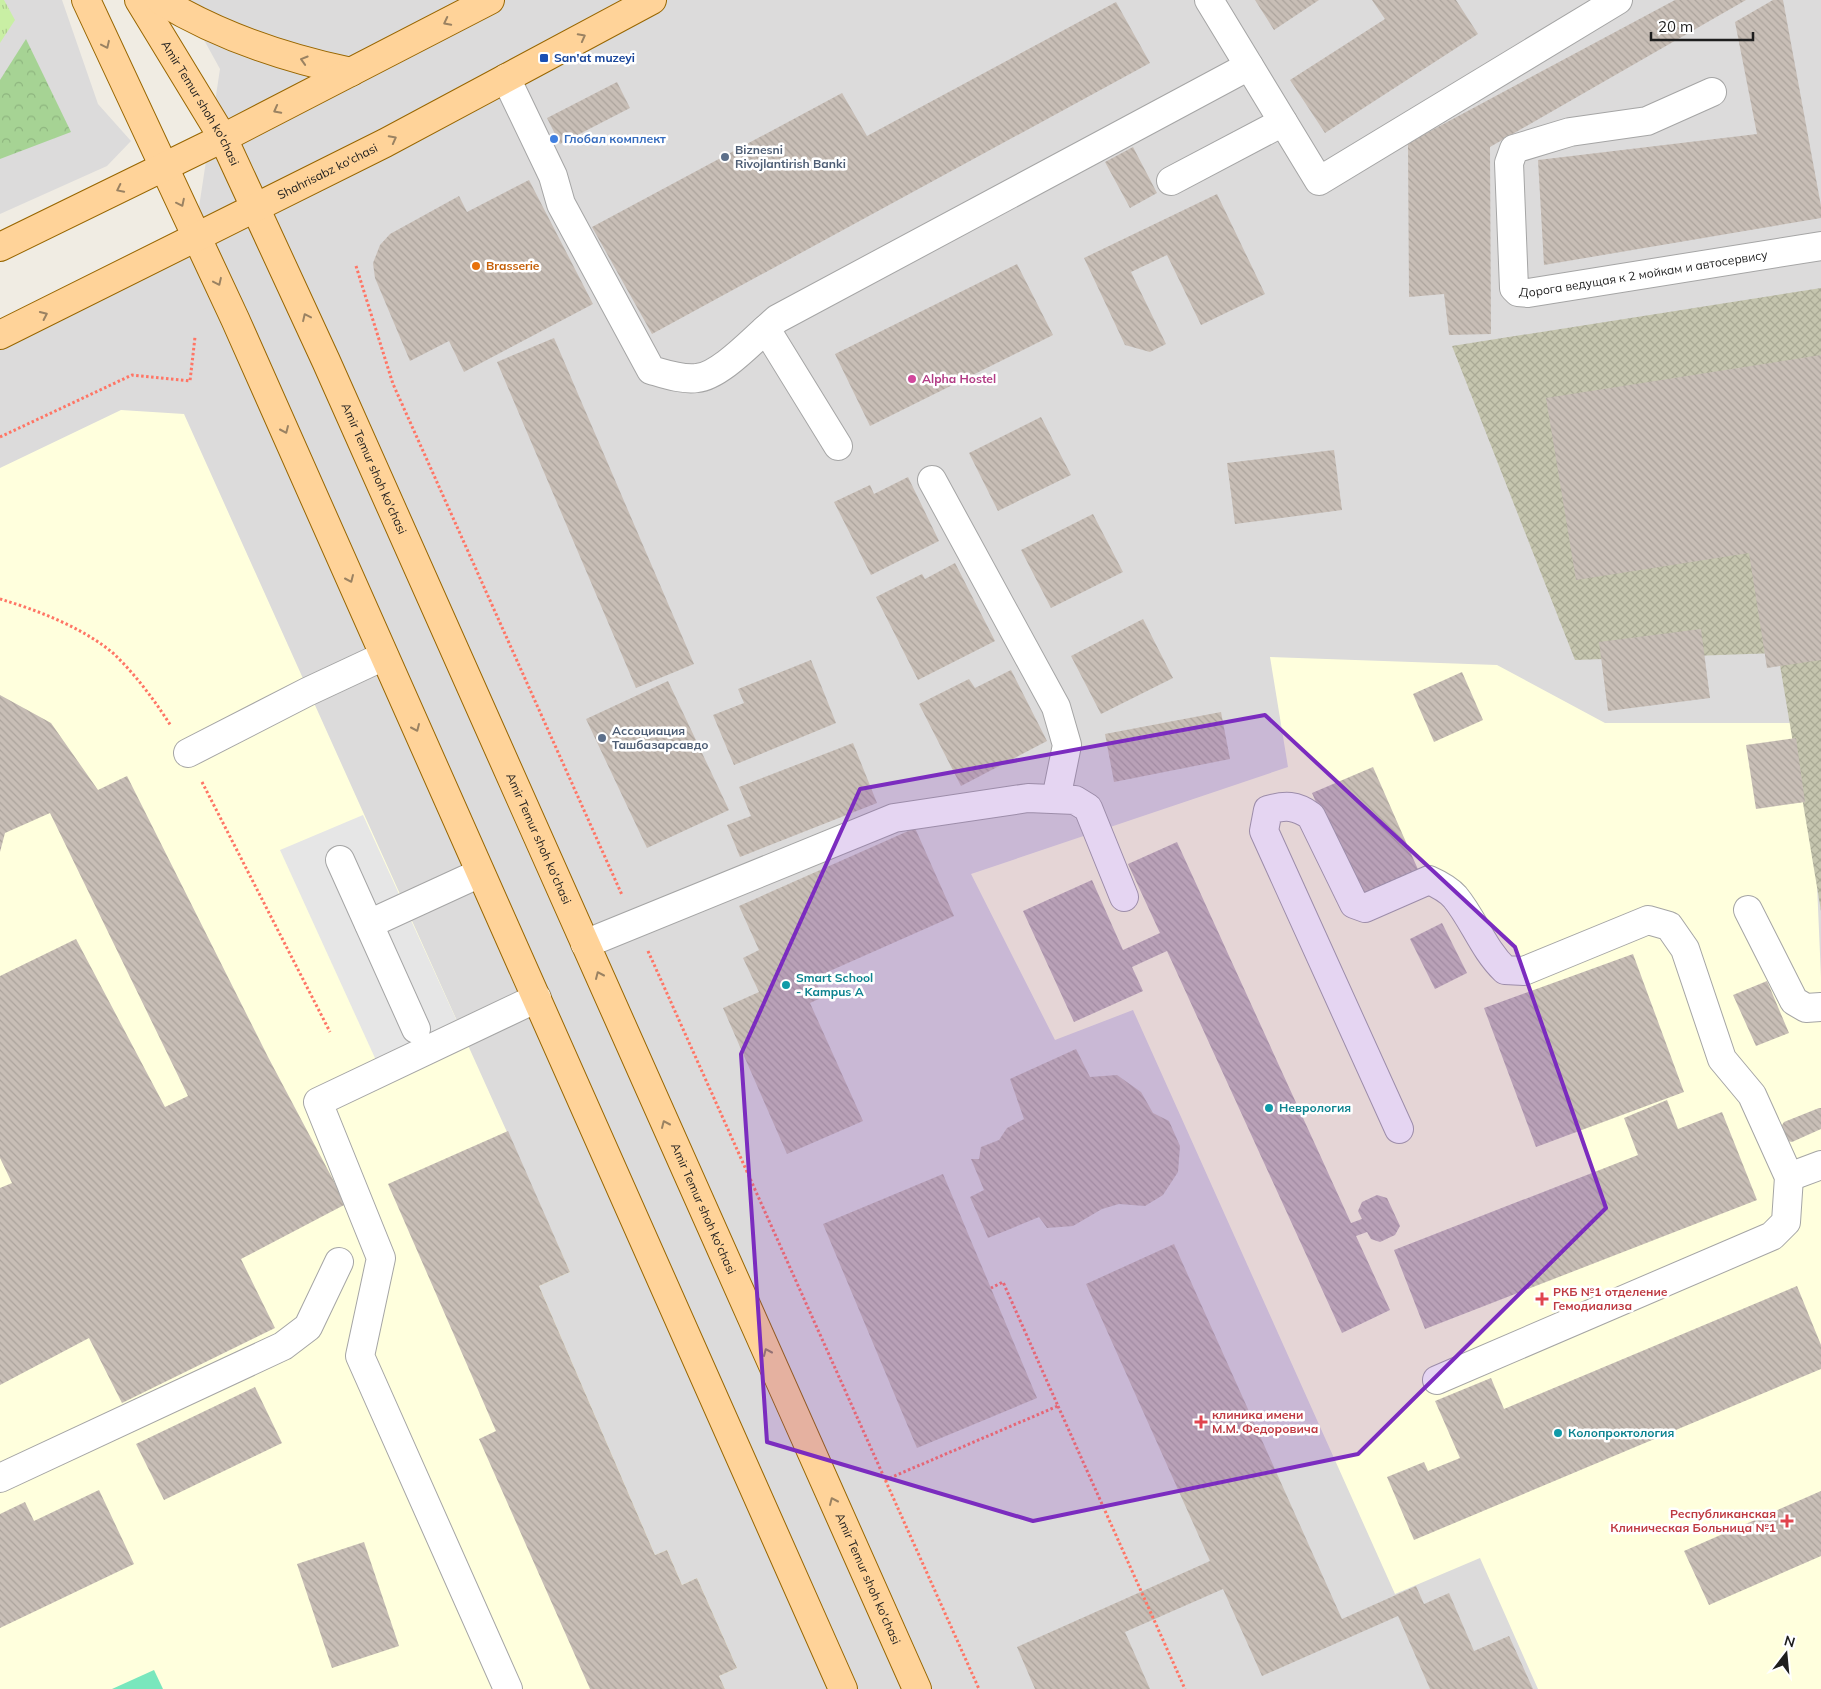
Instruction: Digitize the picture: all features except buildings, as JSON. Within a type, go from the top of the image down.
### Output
[{"type":"main road","points":[[86,0],[236,319],[843,1689]]},
{"type":"main road","name":"Amir Temur shoh ko'chasi","points":[[139,0],[223,138],[256,208],[586,944],[916,1689]]},
{"type":"main road","points":[[160,0],[204,24],[233,36],[320,65],[351,72]]},
{"type":"main road","points":[[0,247],[164,168],[490,0]]},
{"type":"main road","name":"Shahrisabz ko'chasi","points":[[0,335],[256,208],[652,0]]},
{"type":"lane","points":[[1209,0],[1319,181],[1618,0]]},
{"type":"lane","points":[[506,78],[553,176],[561,204],[651,370],[672,376],[698,378],[732,361],[776,319],[1249,66]]},
{"type":"lane","name":"Дорога ведущая к 2 мойкам и автосервису","points":[[1712,92],[1647,121],[1570,132],[1514,149],[1509,163],[1514,288],[1518,292],[1528,294],[1821,246]]},
{"type":"lane","points":[[1171,181],[1283,122]]},
{"type":"lane","points":[[766,329],[838,446]]},
{"type":"lane","points":[[932,480],[1056,707],[1067,745],[1056,799]]},
{"type":"lane","points":[[188,754],[307,692],[384,656]]},
{"type":"lane","points":[[586,944],[894,818],[1028,798],[1074,800],[1088,808],[1124,897]]},
{"type":"lane","points":[[1398,1129],[1264,831],[1268,810],[1285,805],[1300,808],[1311,816],[1354,904],[1365,908],[1429,880],[1445,888],[1454,897],[1493,958],[1505,970],[1524,971],[1648,920],[1669,926],[1686,949],[1722,1059],[1752,1095],[1789,1178],[1786,1222],[1772,1236],[1437,1380]]},
{"type":"lane","points":[[340,860],[416,1029]]},
{"type":"lane","points":[[369,924],[480,873]]},
{"type":"lane","points":[[1748,910],[1794,1001],[1806,1008],[1821,1007]]},
{"type":"lane","points":[[508,1689],[360,1356],[381,1258],[318,1102],[536,998]]},
{"type":"lane","points":[[1789,1178],[1821,1165]]},
{"type":"lane","points":[[0,1478],[284,1346],[308,1327],[339,1262]]},
{"type":"path","points":[[356,266],[393,384],[625,900]]},
{"type":"path","points":[[0,437],[132,375],[190,381],[195,337]]},
{"type":"path","points":[[0,599],[26,607],[72,627],[113,654],[154,700],[188,754],[330,1032]]},
{"type":"path","points":[[645,946],[979,1689]]},
{"type":"path","points":[[991,1288],[1003,1282],[1185,1689]]},
{"type":"path","points":[[885,1480],[1058,1406]]},
{"type":"highlighted area","points":[[1265,715],[1515,947],[1606,1208],[1358,1454],[1033,1521],[767,1442],[741,1054],[860,789]]},
{"type":"shaded area","points":[[0,0],[62,0],[98,104],[131,141],[107,166],[0,214]]},
{"type":"shaded area","points":[[182,0],[1821,0],[1821,1689],[0,1689],[0,335],[194,240],[220,69]]},
{"type":"shaded area","points":[[1821,288],[1821,911],[1778,653],[1575,660],[1452,346]]},
{"type":"shaded area","points":[[121,410],[184,414],[570,1272],[539,1286],[655,1555],[667,1550],[682,1585],[697,1578],[737,1668],[719,1676],[725,1689],[0,1689],[0,468]]},
{"type":"shaded area","name":"РКБ №1 отделение Гемодиализа","points":[[1270,657],[1497,665],[1605,723],[1810,723],[1821,977],[1821,1689],[1538,1689],[1480,1558],[1395,1594],[1133,1010],[1055,1040],[971,874],[1288,767]]},
{"type":"shaded area","points":[[363,815],[461,1030],[380,1069],[280,850]]},
{"type":"green space","points":[[0,0],[4,0],[15,20],[0,43]]},
{"type":"green space","points":[[26,39],[71,132],[0,159],[0,80]]},
{"type":"green space","points":[[154,1670],[163,1689],[112,1689]]},
{"type":"place","name":"San'at muzeyi","points":[[544,58]]},
{"type":"place","name":"Глобал комплект","points":[[554,139]]},
{"type":"place","name":"Biznesni Rivojlantirish Banki","points":[[725,157]]},
{"type":"place","name":"Brasserie","points":[[476,266]]},
{"type":"place","name":"Alpha Hostel","points":[[912,379]]},
{"type":"place","name":"Ассоциация Ташбазарсавдо","points":[[602,738]]},
{"type":"place","name":"Smart School - Kampus A","points":[[786,985]]},
{"type":"place","name":"Неврология","points":[[1269,1108]]},
{"type":"place","name":"РКБ №1 отделение Гемодиализа","points":[[1542,1299]]},
{"type":"place","name":"клиника имени М.М. Федоровича","points":[[1201,1422]]},
{"type":"place","name":"Колопроктология","points":[[1558,1433]]},
{"type":"place","name":"Республиканская Клиническая Больница №1","points":[[1787,1521]]}]
